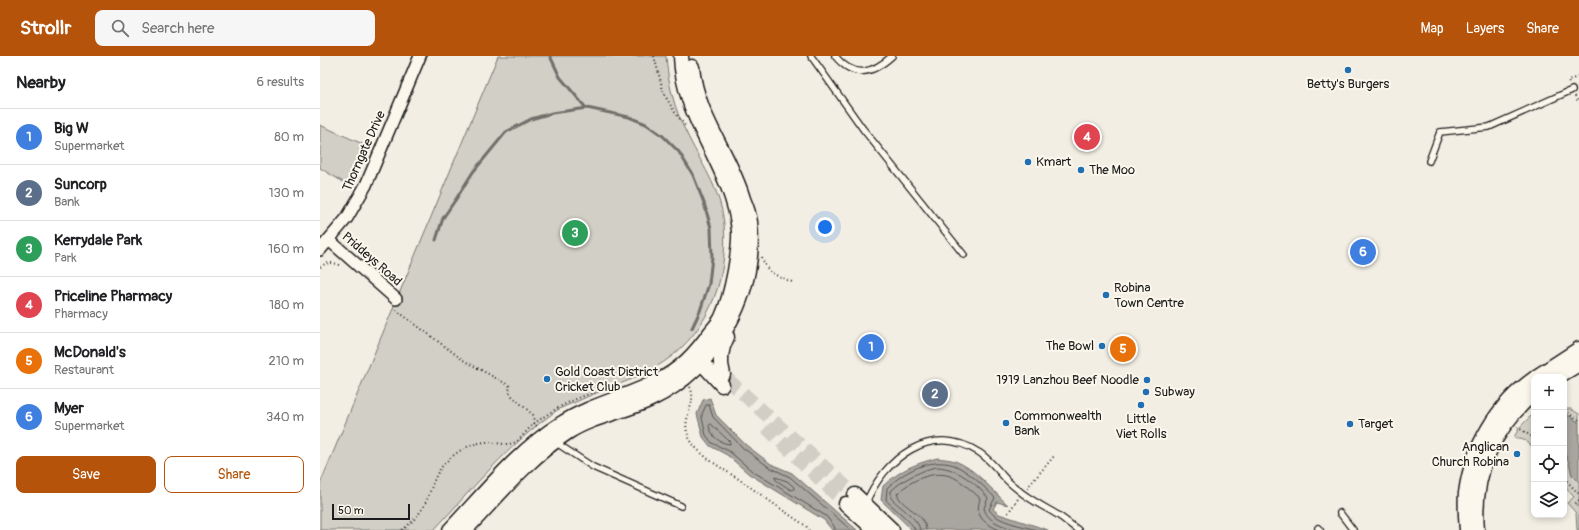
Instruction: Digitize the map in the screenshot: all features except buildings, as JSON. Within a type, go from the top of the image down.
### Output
[{"type":"street","name":"Thorngate Drive","points":[[320,250],[347,218],[366,185],[420,56]]},
{"type":"street","points":[[681,56],[683,74],[693,112],[728,184],[735,208],[739,233],[739,248],[730,296],[722,318],[688,381]]},
{"type":"street","points":[[466,530],[550,438],[578,414],[657,382],[685,364],[701,358],[730,322],[740,303],[746,281],[751,236],[750,220],[737,179],[699,101],[693,77],[691,56]]},
{"type":"street","name":"Priddeys Road","points":[[329,240],[396,299]]},
{"type":"street","points":[[724,379],[720,355],[723,345],[731,330],[730,322]]},
{"type":"street","points":[[1541,374],[1579,349]]},
{"type":"street","points":[[701,358],[724,379]]},
{"type":"street","points":[[1562,374],[1579,364]]},
{"type":"street","points":[[450,530],[523,453],[550,438],[570,431],[595,419],[637,405],[688,381],[702,377],[724,379]]},
{"type":"street","points":[[1467,530],[1466,494],[1479,446],[1486,433],[1507,404],[1531,382]]},
{"type":"street","points":[[1477,530],[1476,499],[1478,482],[1490,449],[1511,415],[1531,396]]},
{"type":"street","points":[[850,499],[862,510],[892,530]]},
{"type":"street","points":[[862,510],[875,530]]},
{"type":"lane","points":[[811,56],[863,129],[964,255]]},
{"type":"lane","points":[[835,56],[846,67],[855,71],[864,72],[872,70],[891,58]]},
{"type":"lane","points":[[1429,161],[1440,132],[1489,127],[1572,90]]},
{"type":"lane","points":[[550,438],[593,467],[681,506]]},
{"type":"lane","points":[[862,510],[878,479],[896,461],[917,447],[946,441],[959,444],[981,454],[1023,493],[1058,515],[1078,530]]},
{"type":"lane","points":[[1340,513],[1352,530]]},
{"type":"path","points":[[654,56],[664,94],[688,130]]},
{"type":"path","points":[[320,267],[334,262],[340,265],[349,257]]},
{"type":"path","points":[[396,299],[393,307],[463,360],[510,386],[509,391],[511,395],[533,415],[534,424],[515,442],[510,444],[481,443],[463,449],[454,455],[438,471],[423,508],[409,525],[402,530]]},
{"type":"path","points":[[688,381],[692,391],[693,400],[687,414],[686,427],[691,443],[709,458],[806,526],[809,530]]},
{"type":"path","points":[[1567,413],[1579,420]]},
{"type":"path","points":[[1515,425],[1531,436]]},
{"type":"path","points":[[1008,513],[1055,455]]},
{"type":"path","points":[[1567,481],[1579,494]]},
{"type":"path","points":[[1579,500],[1575,504],[1579,509]]},
{"type":"shaded area","points":[[498,56],[666,56],[670,86],[678,114],[714,187],[722,211],[725,246],[718,287],[710,307],[700,325],[688,341],[672,356],[645,373],[556,411],[507,452],[434,530],[320,530],[320,484]]},
{"type":"shaded area","points":[[320,125],[365,145],[348,185],[320,168]]},
{"type":"shaded area","points":[[1567,409],[1571,409],[1579,414],[1579,423],[1570,416],[1567,416]]},
{"type":"shaded area","points":[[1531,416],[1531,445],[1526,441],[1514,437],[1520,427]]},
{"type":"shaded area","points":[[1567,458],[1572,475],[1579,482],[1579,530],[1577,530],[1576,513],[1567,503],[1574,497],[1567,489]]},
{"type":"water","points":[[710,398],[716,415],[746,445],[771,464],[792,473],[857,530],[832,530],[824,520],[749,474],[727,455],[710,446],[703,437],[697,414],[703,400]]},
{"type":"water","points":[[1567,416],[1570,416],[1579,423],[1579,482],[1572,475],[1567,458]]},
{"type":"water","points":[[937,458],[953,460],[977,474],[1008,505],[997,502],[993,509],[999,514],[1048,530],[912,530],[881,500],[883,486],[896,475],[908,468]]},
{"type":"waterway","points":[[550,56],[560,77],[586,108]]},
{"type":"waterway","points":[[436,240],[443,218],[473,172],[506,132],[531,119],[552,113],[587,108],[629,117],[646,124],[663,136],[679,152],[693,175],[704,203],[711,228],[712,257],[709,284],[700,311],[692,328]]},
{"type":"tunnel","points":[[727,379],[855,495]]},
{"type":"tunnel","points":[[766,427],[846,504]]},
{"type":"place","name":"Betty's Burgers","points":[[1348,70]]},
{"type":"place","name":"Priceline Pharmacy","points":[[1087,137]]},
{"type":"place","name":"Kmart","points":[[1028,162]]},
{"type":"place","name":"The Moo","points":[[1081,170]]},
{"type":"place","name":"Kerrydale Park","points":[[575,233]]},
{"type":"place","name":"Myer","points":[[1363,252]]},
{"type":"place","name":"Robina Town Centre","points":[[1106,295]]},
{"type":"place","name":"The Bowl","points":[[1102,346]]},
{"type":"place","name":"Big W","points":[[871,347]]},
{"type":"place","name":"McDonald's","points":[[1123,349]]},
{"type":"place","name":"Gold Coast District Cricket Club","points":[[547,379]]},
{"type":"place","name":"1919 Lanzhou Beef Noodle","points":[[1147,380]]},
{"type":"place","name":"Subway","points":[[1146,392]]},
{"type":"place","name":"Suncorp","points":[[935,394]]},
{"type":"place","name":"Little Viet Rolls","points":[[1141,405]]},
{"type":"place","name":"Commonwealth Bank","points":[[1006,423]]},
{"type":"place","name":"Target","points":[[1350,424]]},
{"type":"place","name":"Anglican Church Robina","points":[[1517,454]]}]
